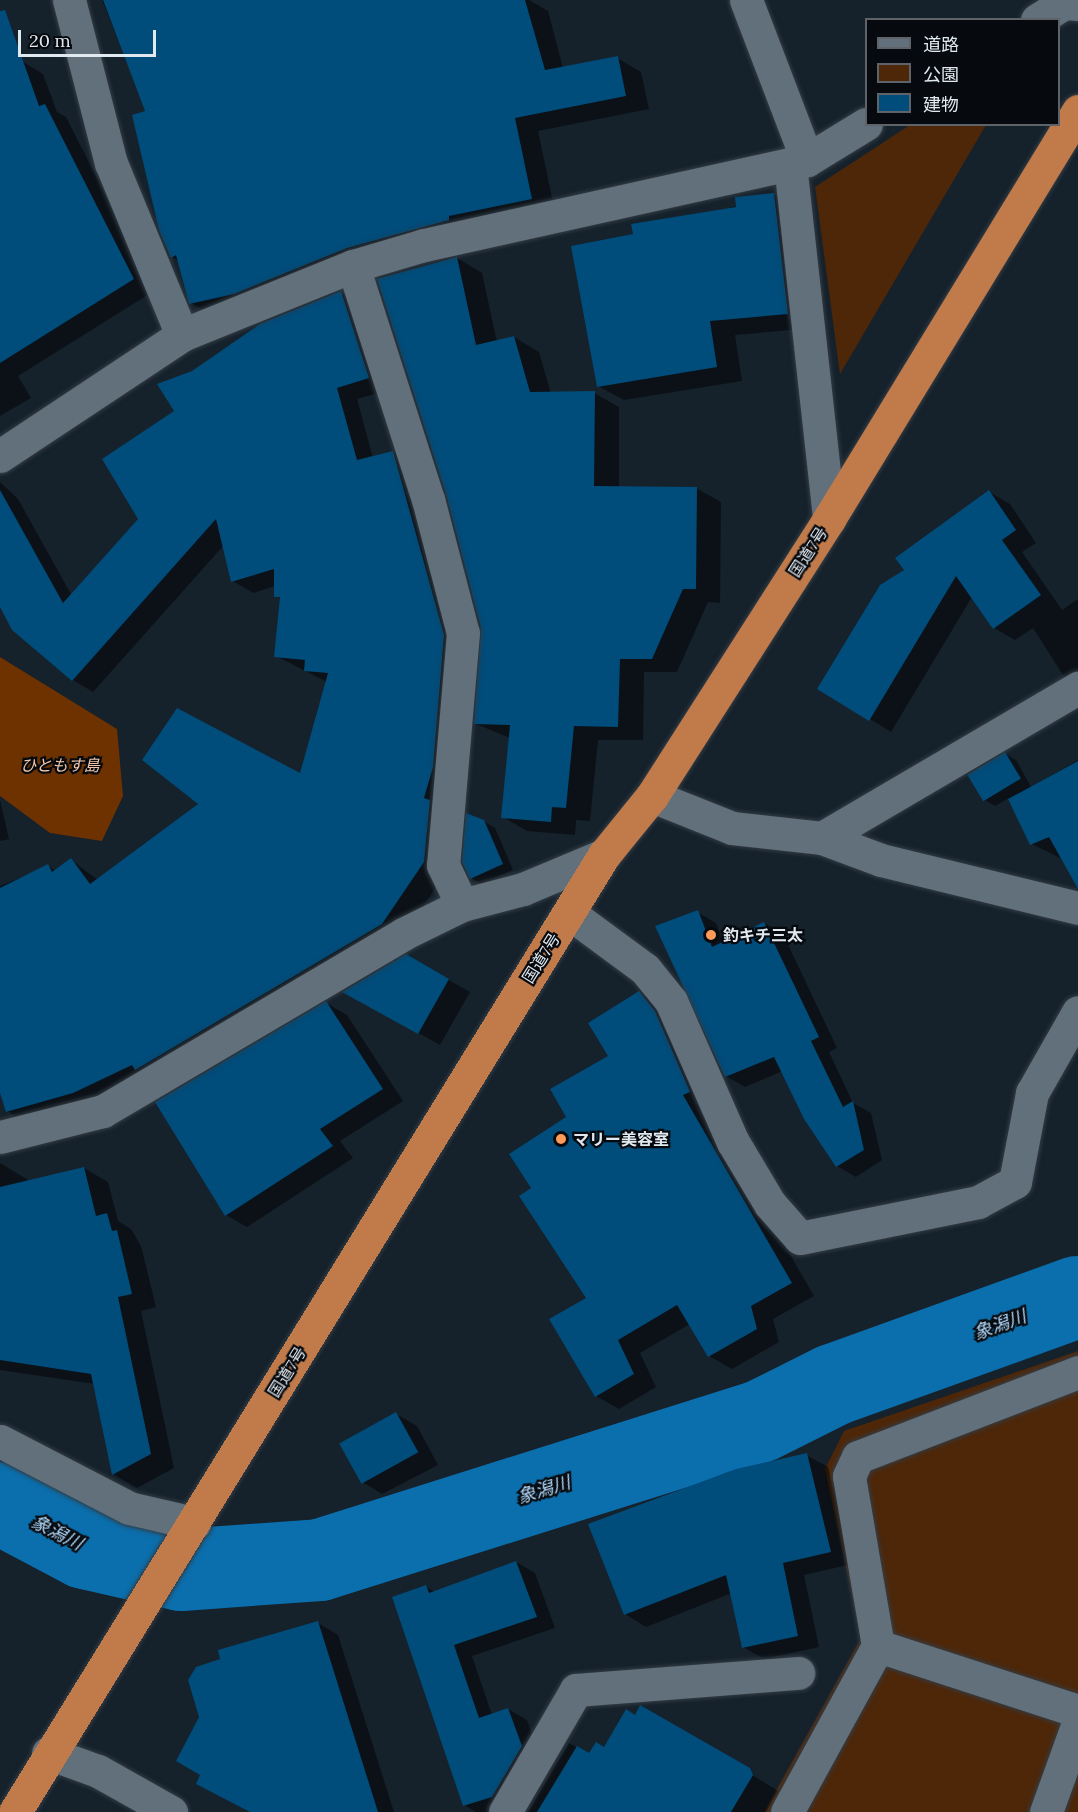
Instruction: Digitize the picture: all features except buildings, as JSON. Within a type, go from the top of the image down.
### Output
[{"type":"highway","name":"国道7号","points":[[15,1812],[48,1753],[191,1527],[604,855],[652,796],[829,519],[1078,111]]},
{"type":"street","points":[[69,0],[111,163],[182,335]]},
{"type":"street","points":[[746,0],[798,162],[829,519]]},
{"type":"street","points":[[1040,18],[1064,3],[1078,4]]},
{"type":"street","points":[[0,456],[182,335],[353,266],[424,245],[798,162],[865,125]]},
{"type":"street","points":[[353,266],[428,499],[463,633],[443,865],[462,905]]},
{"type":"street","points":[[822,838],[1078,688]]},
{"type":"street","points":[[652,796],[732,828],[822,838],[880,860],[1078,908]]},
{"type":"street","points":[[0,1137],[103,1112],[462,905],[523,889],[604,855]]},
{"type":"street","points":[[569,913],[645,969],[671,1001],[732,1142],[770,1204],[800,1238],[978,1203],[1015,1182],[1032,1093],[1078,1012]]},
{"type":"street","points":[[788,1812],[878,1647],[849,1476],[858,1457],[1078,1372]]},
{"type":"street","points":[[0,1441],[129,1508],[191,1527]]},
{"type":"street","points":[[878,1647],[1078,1711]]},
{"type":"street","points":[[506,1812],[576,1690],[798,1673]]},
{"type":"street","points":[[1046,1812],[1078,1723]]},
{"type":"street","points":[[48,1753],[98,1771],[171,1812]]},
{"type":"green space","points":[[908,126],[985,126],[840,374],[815,187]]},
{"type":"green space","name":"ひともす島","points":[[0,657],[117,729],[123,796],[102,841],[50,833],[0,796]]},
{"type":"green space","points":[[1078,1351],[1078,1812],[764,1812],[861,1638],[825,1469],[844,1431]]},
{"type":"waterway","name":"象潟川","points":[[0,1503],[85,1548],[181,1570],[320,1560],[759,1422],[833,1385],[1078,1297]]},
{"type":"place","name":"釣キチ三太","points":[[711,935]]},
{"type":"place","name":"マリー美容室","points":[[561,1139]]}]
